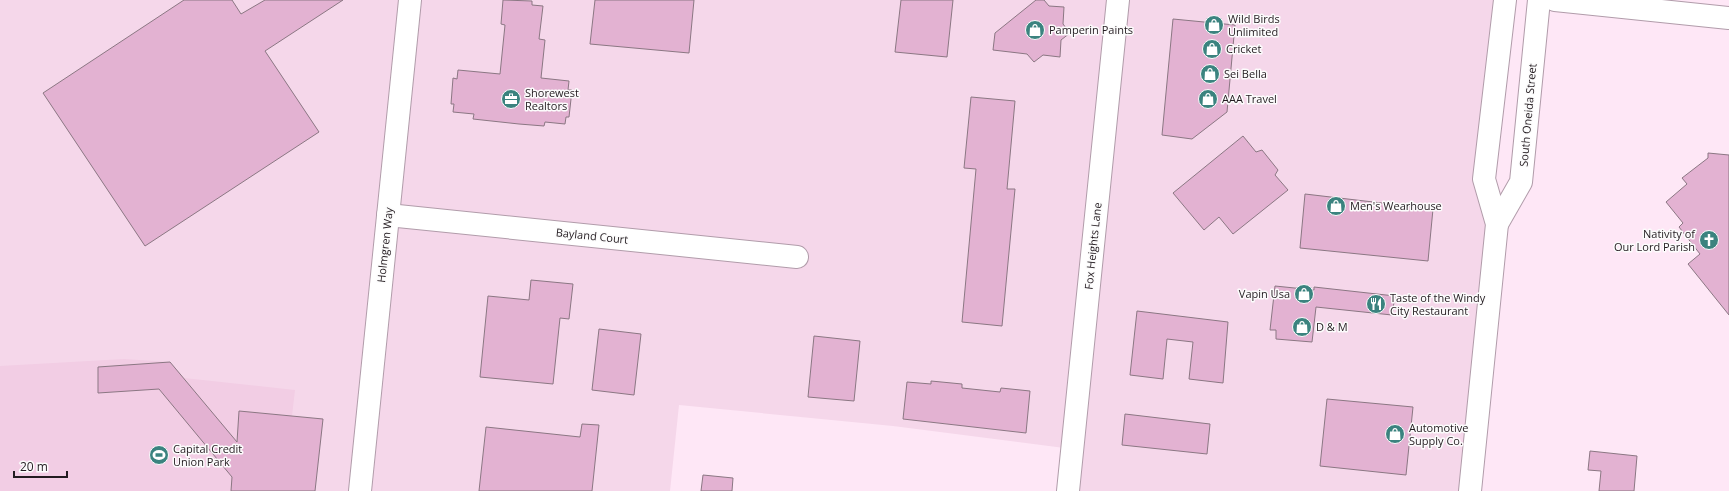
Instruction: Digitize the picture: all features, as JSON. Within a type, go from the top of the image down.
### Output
[{"type":"street","name":"Holmgren Way","points":[[360,491],[410,0]]},
{"type":"street","name":"Fox Heights Lane","points":[[1068,491],[1118,0]]},
{"type":"street","name":"South Oneida Street","points":[[1470,491],[1497,224],[1484,179],[1505,0]]},
{"type":"street","name":"South Oneida Street","points":[[1497,224],[1521,182],[1539,0]]},
{"type":"street","points":[[1555,0],[1729,18]]},
{"type":"street","name":"Bayland Court","points":[[388,214],[797,257]]},
{"type":"shaded area","points":[[0,0],[1505,0],[1484,179],[1497,224],[1470,491],[1068,491],[1072,449],[893,426],[679,405],[670,491],[0,491]]},
{"type":"shaded area","name":"Capital Credit Union Park","points":[[124,359],[170,362],[184,378],[295,390],[292,416],[323,419],[315,491],[0,491],[0,366]]},
{"type":"building","points":[[184,0],[232,0],[241,14],[265,0],[343,0],[265,51],[319,132],[145,246],[43,93]]},
{"type":"building","points":[[503,0],[532,1],[532,5],[543,6],[539,39],[545,40],[541,78],[569,81],[568,90],[572,90],[569,117],[566,117],[565,124],[545,122],[544,126],[519,124],[473,119],[474,114],[453,112],[454,104],[451,104],[453,78],[457,79],[458,70],[500,74],[505,25],[501,24]]},
{"type":"building","points":[[595,0],[694,0],[689,53],[590,44]]},
{"type":"building","points":[[901,0],[953,0],[947,57],[895,52]]},
{"type":"building","points":[[1036,0],[1044,0],[1049,6],[1064,7],[1063,24],[1070,33],[1061,40],[1060,57],[1043,55],[1034,62],[1027,54],[993,50],[995,33]]},
{"type":"building","points":[[1173,19],[1235,25],[1227,112],[1192,139],[1162,135]]},
{"type":"building","points":[[971,97],[1015,101],[1007,189],[1015,189],[1002,326],[962,322],[976,169],[964,168]]},
{"type":"building","points":[[1243,136],[1256,152],[1262,150],[1278,170],[1275,175],[1288,190],[1233,234],[1219,217],[1204,230],[1173,193]]},
{"type":"building","name":"Nativity of Our Lord Parish","points":[[1708,153],[1729,155],[1729,315],[1688,264],[1700,254],[1679,227],[1683,223],[1666,202],[1687,184],[1682,178],[1708,158]]},
{"type":"building","points":[[1305,194],[1433,209],[1428,261],[1300,248]]},
{"type":"building","points":[[531,280],[573,284],[569,319],[560,318],[553,384],[480,377],[488,296],[529,300]]},
{"type":"building","points":[[1275,286],[1314,290],[1314,287],[1395,296],[1392,315],[1316,307],[1312,342],[1276,339],[1276,330],[1270,330]]},
{"type":"building","points":[[1137,311],[1228,322],[1223,383],[1189,379],[1193,342],[1167,339],[1163,379],[1130,375]]},
{"type":"building","points":[[599,329],[641,334],[634,395],[592,390]]},
{"type":"building","points":[[814,336],[860,341],[854,401],[808,397]]},
{"type":"building","points":[[170,362],[237,442],[239,411],[323,419],[315,491],[231,491],[232,477],[159,389],[98,393],[98,367]]},
{"type":"building","points":[[931,381],[962,384],[962,388],[1000,392],[1001,388],[1030,391],[1026,433],[903,419],[907,382],[931,384]]},
{"type":"building","points":[[1327,399],[1413,407],[1406,475],[1320,466]]},
{"type":"building","points":[[1125,414],[1210,424],[1207,454],[1122,445]]},
{"type":"building","points":[[582,424],[599,425],[592,491],[479,491],[486,427],[580,437]]},
{"type":"building","points":[[1590,451],[1637,456],[1634,491],[1599,491],[1601,471],[1588,470]]},
{"type":"building","points":[[703,475],[733,478],[732,491],[701,491]]},
{"type":"place","name":"Wild Birds Unlimited","points":[[1214,25]]},
{"type":"place","name":"Pamperin Paints","points":[[1035,30]]},
{"type":"place","name":"Cricket","points":[[1212,49]]},
{"type":"place","name":"Sei Bella","points":[[1210,74]]},
{"type":"place","name":"Shorewest Realtors","points":[[511,99]]},
{"type":"place","name":"AAA Travel","points":[[1208,99]]},
{"type":"place","name":"Men's Wearhouse","points":[[1336,206]]},
{"type":"place","name":"Nativity of Our Lord Parish","points":[[1709,240]]},
{"type":"place","name":"Vapin Usa","points":[[1304,294]]},
{"type":"place","name":"Taste of the Windy City Restaurant","points":[[1376,304]]},
{"type":"place","name":"D & M","points":[[1302,327]]},
{"type":"place","name":"Automotive Supply Co.","points":[[1395,434]]},
{"type":"place","name":"Capital Credit Union Park","points":[[159,455]]}]
